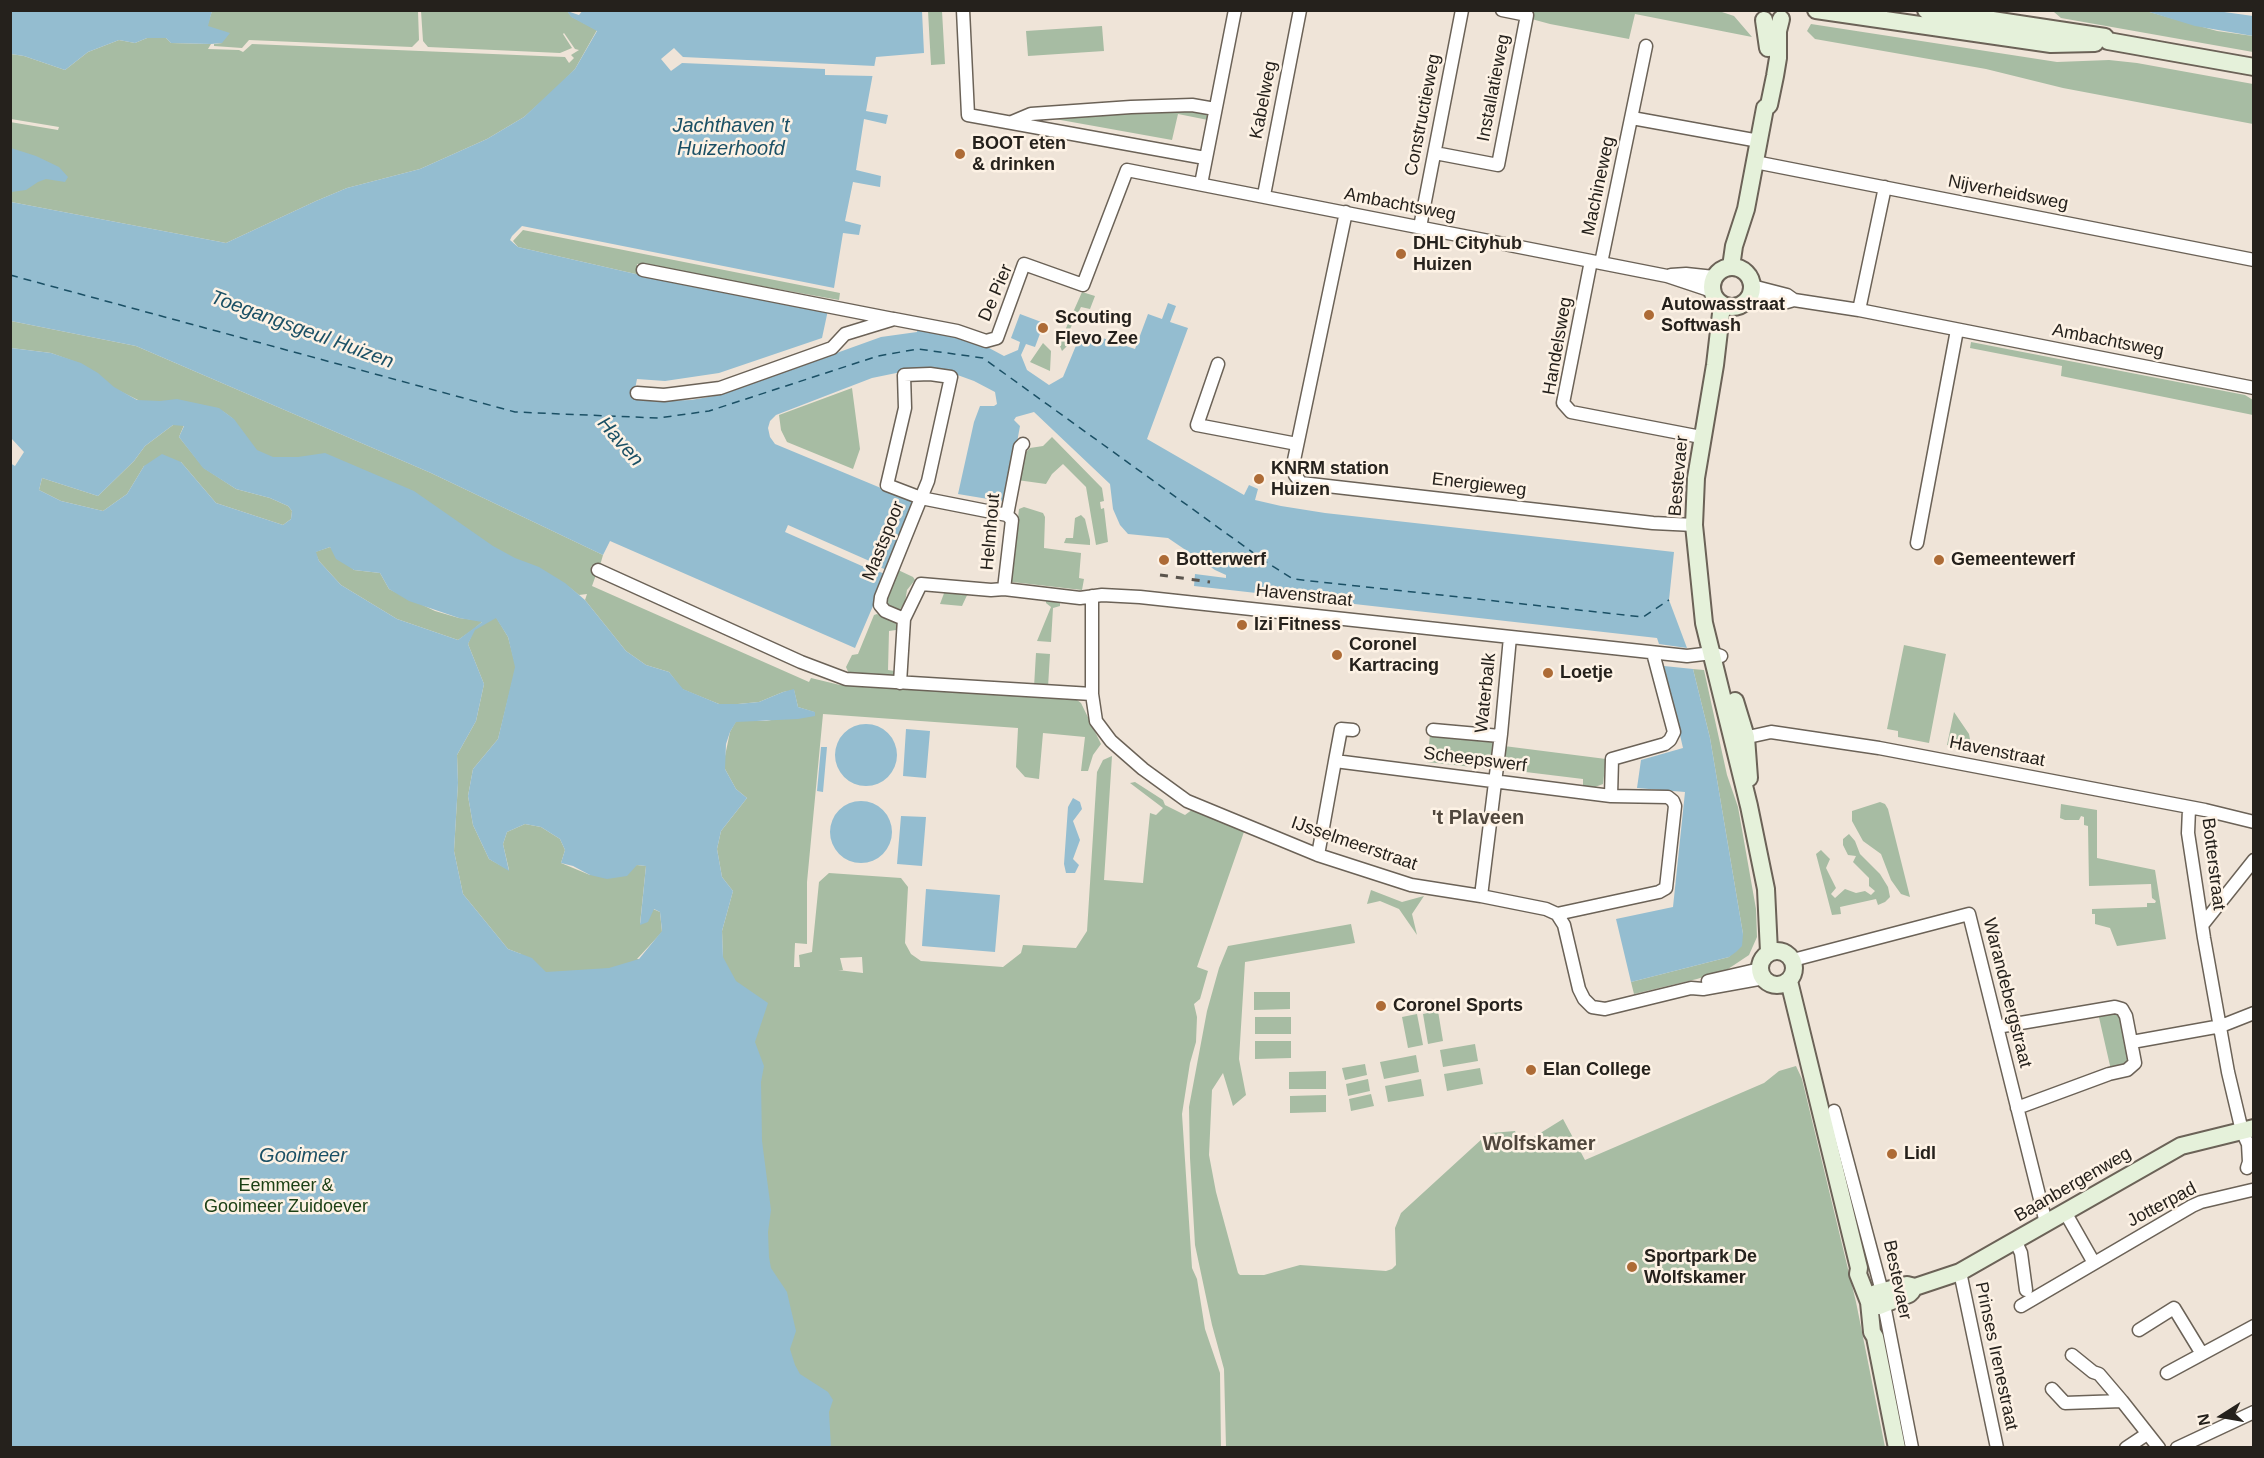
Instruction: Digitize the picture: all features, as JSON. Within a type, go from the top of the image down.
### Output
[{"type":"street","points":[[963,10],[968,115],[1205,158]]},
{"type":"street","points":[[1201,184],[1235,10]]},
{"type":"street","name":"Kabelweg","points":[[1264,195],[1300,10]]},
{"type":"street","name":"Constructieweg","points":[[1420,227],[1462,10]]},
{"type":"street","name":"Installatieweg","points":[[1435,153],[1498,165],[1527,15],[1502,10]]},
{"type":"street","points":[[1816,10],[2022,25]]},
{"type":"street","points":[[1926,10],[2105,37],[2108,41],[2253,67]]},
{"type":"street","points":[[1736,268],[1720,271],[1713,284],[1714,296],[1739,299],[1750,279],[1736,268],[1734,246],[1746,209],[1765,108],[1763,104],[1768,35],[1772,15]]},
{"type":"street","name":"Machineweg","points":[[1596,262],[1632,118],[1646,46]]},
{"type":"street","points":[[1012,122],[1031,114],[1131,107],[1192,105],[1215,109]]},
{"type":"street","name":"Machineweg","points":[[1632,118],[1759,141]]},
{"type":"street","name":"Nijverheidsweg","points":[[1755,162],[2253,260]]},
{"type":"street","name":"Ambachtsweg","points":[[1127,170],[1264,195],[1667,276],[1686,274],[1713,284]]},
{"type":"street","name":"De Pier","points":[[643,270],[957,331],[986,341],[997,338],[1024,264],[1083,285],[1127,170]]},
{"type":"street","points":[[1859,310],[1885,187]]},
{"type":"street","name":"Energieweg","points":[[1346,212],[1297,444],[1293,469],[1301,483],[1653,523],[1694,525]]},
{"type":"street","name":"Handelsweg","points":[[1596,262],[1563,403],[1571,412],[1701,436]]},
{"type":"street","name":"Ambachtsweg","points":[[1739,299],[1787,302],[1794,300],[1859,310],[2253,388]]},
{"type":"street","name":"Bestevaer","points":[[1739,299],[1715,365],[1701,436],[1694,525],[1700,590],[1739,739],[1749,806],[1766,889],[1777,918],[1781,954],[1795,971],[1773,978],[1801,1034],[1832,1119],[1878,1299],[1912,1448]]},
{"type":"street","name":"De Pier","points":[[637,393],[664,395],[720,388],[832,348],[845,333],[894,319]]},
{"type":"street","points":[[1917,543],[1957,330]]},
{"type":"street","points":[[1218,363],[1197,425],[1297,444]]},
{"type":"street","points":[[921,498],[928,482],[951,377],[930,374],[903,375],[905,408],[887,485],[921,498],[1007,515]]},
{"type":"street","name":"Helmhout","points":[[1004,589],[1012,520],[1007,515],[1020,447],[1023,444]]},
{"type":"street","name":"Mastspoor","points":[[904,619],[885,611],[880,605],[881,597],[921,498]]},
{"type":"street","points":[[598,570],[815,668],[846,679],[1092,694]]},
{"type":"street","name":"Havenstraat","points":[[904,619],[921,584],[1004,589],[1080,598],[1140,597],[1687,657],[1717,655]]},
{"type":"street","name":"IJsselmeerstraat","points":[[1092,596],[1092,694],[1096,721],[1111,741],[1143,769],[1182,797],[1317,855],[1411,885],[1481,896],[1546,909],[1557,914]]},
{"type":"street","points":[[900,683],[904,619]]},
{"type":"street","name":"Waterbalk","points":[[1481,896],[1510,637]]},
{"type":"street","points":[[1611,796],[1612,759],[1665,744],[1674,732],[1653,653]]},
{"type":"street","points":[[1317,855],[1341,729],[1353,730]]},
{"type":"street","name":"Scheepswerf","points":[[1433,730],[1500,736]]},
{"type":"street","name":"Havenstraat","points":[[1739,739],[1771,732],[1879,748],[2253,822]]},
{"type":"street","name":"Scheepswerf","points":[[1335,761],[1611,796],[1668,797],[1673,801],[1675,806],[1666,888],[1659,892],[1557,914]]},
{"type":"street","name":"Botterstraat","points":[[2189,808],[2188,833],[2204,938],[2221,1026],[2248,1130],[2240,1146],[2253,1192]]},
{"type":"street","name":"Botterstraat","points":[[2203,924],[2253,860]]},
{"type":"street","points":[[1557,914],[1564,925],[1579,989],[1584,999],[1592,1007],[1605,1009],[1691,988],[1702,982],[1773,978],[1763,958],[1781,954]]},
{"type":"street","name":"Warandebergstraat","points":[[1781,954],[1969,914],[2046,1222]]},
{"type":"street","points":[[1997,1027],[2115,1007],[2122,1009],[2126,1016],[2135,1063],[2127,1071],[2109,1074],[2017,1108]]},
{"type":"street","points":[[2132,1041],[2221,1026],[2253,1013]]},
{"type":"street","name":"Bestevaer","points":[[1832,1119],[1859,1268],[1858,1274],[1878,1299],[1872,1332],[1875,1337],[1897,1448]]},
{"type":"street","name":"Baanbergenweg","points":[[1878,1299],[1907,1285],[1916,1287],[1960,1272],[2181,1146],[2248,1130]]},
{"type":"street","name":"Jotterpad","points":[[2020,1306],[2201,1202],[2253,1192]]},
{"type":"street","points":[[2065,1212],[2094,1263]]},
{"type":"street","points":[[2015,1240],[2021,1253],[2026,1290]]},
{"type":"street","name":"Prinses Irenestraat","points":[[1960,1272],[1997,1448]]},
{"type":"street","points":[[2139,1330],[2174,1308],[2202,1354]]},
{"type":"street","points":[[2167,1372],[2253,1326]]},
{"type":"street","points":[[2072,1355],[2093,1372],[2099,1374],[2159,1448]]},
{"type":"street","points":[[2052,1389],[2065,1403],[2122,1401]]},
{"type":"street","points":[[2177,1448],[2253,1412]]},
{"type":"street","points":[[2126,1448],[2147,1434]]},
{"type":"green space","points":[[212,11],[418,11],[419,40],[412,47],[249,40],[242,48],[214,46],[214,44],[222,43],[207,26]]},
{"type":"green space","points":[[421,11],[567,11],[572,17],[597,30],[575,69],[559,86],[524,117],[487,139],[420,169],[347,188],[226,243],[11,202],[10,122],[58,130],[59,127],[11,119],[11,54],[65,70],[88,52],[119,40],[135,43],[147,38],[166,38],[171,43],[211,44],[208,49],[243,52],[252,44],[565,57],[569,63],[574,58],[571,55],[579,50],[575,49],[564,33],[572,48],[560,53],[428,47],[423,41]]},
{"type":"green space","points":[[928,11],[942,11],[945,64],[931,65]]},
{"type":"green space","points":[[1502,11],[1719,11],[1734,16],[1752,37],[1635,14],[1629,39],[1550,24]]},
{"type":"green space","points":[[2046,11],[2146,11],[2217,31],[2253,36],[2253,52],[2061,18],[2054,12]]},
{"type":"green space","points":[[1811,24],[2057,62],[2109,60],[2137,63],[2253,84],[2253,124],[2063,88],[1986,69],[1815,39],[1807,31]]},
{"type":"green space","points":[[1102,26],[1104,51],[1028,56],[1026,31]]},
{"type":"green space","points":[[1193,109],[1208,114],[1208,120],[1178,114],[1172,140],[1044,117],[1041,122],[1031,120],[1032,117]]},
{"type":"green space","points":[[523,230],[840,293],[839,300],[637,264],[640,275],[518,247],[513,241]]},
{"type":"green space","points":[[1082,292],[1095,296],[1090,309],[1081,307],[1068,333],[1071,342],[1062,351],[1059,344]]},
{"type":"green space","name":"Eemmeer & Gooimeer Zuidoever","points":[[11,321],[136,346],[431,473],[603,555],[599,569],[591,566],[597,572],[592,586],[809,682],[811,678],[840,685],[1077,700],[1081,703],[1101,744],[1093,755],[1088,771],[1081,771],[1085,737],[1043,733],[1039,779],[1025,777],[1016,767],[1018,728],[823,714],[807,882],[807,944],[795,943],[794,967],[800,967],[799,955],[812,952],[819,882],[829,873],[901,878],[908,887],[905,943],[911,954],[921,961],[1003,967],[1021,953],[1023,945],[1076,948],[1087,931],[1097,772],[1103,760],[1112,756],[1104,880],[1143,883],[1150,813],[1156,815],[1163,808],[1130,783],[1135,782],[1163,800],[1165,805],[1185,815],[1193,809],[1245,829],[1197,967],[1208,971],[1200,999],[1194,1004],[1197,1017],[1196,1042],[1190,1063],[1182,1114],[1192,1268],[1197,1279],[1205,1329],[1220,1373],[1221,1447],[43,1447],[521,954],[508,949],[463,894],[454,851],[458,783],[457,755],[476,721],[484,684],[468,644],[474,629],[458,640],[397,619],[341,585],[319,561],[315,552],[330,547],[354,570],[380,573],[389,589],[435,611],[459,618],[483,621],[475,628],[496,617],[508,637],[516,667],[498,739],[473,769],[468,796],[473,825],[489,859],[509,870],[503,844],[507,832],[525,824],[541,827],[560,839],[565,850],[561,863],[590,875],[637,865],[646,866],[640,924],[653,909],[660,912],[662,932],[637,959],[723,957],[722,931],[733,891],[722,877],[717,849],[721,831],[747,798],[736,789],[725,769],[730,732],[736,721],[766,721],[814,712],[798,707],[794,690],[759,702],[719,704],[682,689],[669,672],[646,665],[626,651],[585,600],[587,594],[579,595],[569,587],[260,457],[232,418],[224,412],[210,408],[140,403],[85,374],[73,361],[51,353],[11,348]],"holes":[[[862,957],[863,973],[838,970],[843,970],[840,958]]]},
{"type":"green space","points":[[1971,342],[2245,395],[2253,400],[2253,415],[2061,376],[2062,366],[1970,348]]},
{"type":"green space","points":[[1043,343],[1051,351],[1050,371],[1030,362]]},
{"type":"green space","points":[[852,388],[860,449],[853,469],[787,442],[781,430],[779,415]]},
{"type":"green space","points":[[173,425],[184,425],[179,437],[204,468],[236,489],[270,498],[288,506],[292,511],[291,519],[283,525],[216,503],[181,462],[144,466],[127,494],[103,511],[61,501],[39,490],[42,478],[98,496],[134,461],[145,446]]},
{"type":"green space","points":[[1052,437],[1102,488],[1104,501],[1100,502],[1101,509],[1104,508],[1108,542],[1096,545],[1086,487],[1063,464],[1052,474],[1046,484],[1017,480],[1022,457],[1026,452],[1030,448],[1043,446]]},
{"type":"green space","points":[[1024,507],[1043,513],[1045,517],[1044,548],[1081,553],[1079,578],[1084,579],[1082,590],[1012,582],[1019,509]]},
{"type":"green space","points":[[1081,515],[1085,519],[1090,545],[1064,543],[1066,538],[1073,538],[1075,518]]},
{"type":"green space","points":[[896,569],[915,580],[907,590],[905,602],[899,611],[887,605],[885,601]]},
{"type":"green space","points":[[946,588],[969,591],[962,606],[940,604]]},
{"type":"green space","points":[[1046,600],[1060,602],[1060,606],[1053,608],[1051,642],[1037,641],[1051,607]]},
{"type":"green space","points":[[877,614],[897,625],[896,630],[889,631],[888,670],[895,671],[894,675],[849,674],[846,667],[852,655],[858,654],[874,615]]},
{"type":"green space","points":[[1904,645],[1946,654],[1929,743],[1898,737],[1898,731],[1887,729]]},
{"type":"green space","points":[[1036,653],[1050,654],[1048,687],[1034,687]]},
{"type":"green space","points":[[1693,669],[1704,670],[1727,775],[1738,807],[1756,909],[1757,937],[1749,955],[1728,969],[1634,994],[1631,982],[1729,957],[1743,934],[1710,738]]},
{"type":"green space","points":[[1954,712],[1969,734],[1972,750],[1947,745]]},
{"type":"green space","points":[[1430,735],[1494,742],[1491,769],[1427,762]]},
{"type":"green space","points":[[1504,746],[1606,759],[1603,784],[1595,787],[1583,786],[1583,779],[1501,769]]},
{"type":"green space","points":[[1880,802],[1888,809],[1910,897],[1901,894],[1891,880],[1881,854],[1863,841],[1852,821],[1852,811]]},
{"type":"green space","points":[[2061,804],[2097,810],[2097,858],[2155,870],[2166,939],[2117,946],[2110,928],[2095,924],[2095,914],[2092,914],[2092,909],[2147,907],[2147,903],[2156,901],[2152,898],[2151,884],[2089,886],[2088,826],[2084,825],[2084,817],[2081,816],[2079,820],[2060,818]]},
{"type":"green space","points":[[1849,834],[1855,841],[1860,854],[1880,874],[1888,887],[1890,897],[1878,905],[1876,899],[1840,907],[1841,914],[1832,915],[1816,854],[1821,850],[1830,859],[1826,868],[1836,888],[1831,894],[1835,898],[1845,889],[1856,893],[1865,891],[1871,895],[1875,891],[1869,886],[1869,878],[1853,862],[1856,856],[1848,855],[1843,845],[1843,839]]},
{"type":"green space","points":[[1371,890],[1402,902],[1424,896],[1412,914],[1417,935],[1399,909],[1380,901],[1367,904]]},
{"type":"green space","name":"Sportpark De Wolfskamer","points":[[1351,924],[1355,943],[1245,962],[1239,1059],[1246,1095],[1233,1106],[1223,1073],[1212,1090],[1209,1155],[1216,1192],[1240,1275],[1264,1275],[1300,1265],[1386,1271],[1392,1269],[1396,1265],[1395,1228],[1401,1213],[1491,1133],[1515,1131],[1521,1145],[1563,1119],[1585,1160],[1764,1083],[1779,1071],[1796,1066],[1802,1079],[1856,1302],[1885,1447],[1226,1447],[1224,1369],[1195,1245],[1190,1158],[1189,1107],[1207,1011],[1219,968],[1228,946]]},
{"type":"green space","points":[[1254,992],[1290,992],[1290,1009],[1254,1010]]},
{"type":"green space","points":[[1438,1011],[1443,1041],[1428,1044],[1423,1014]]},
{"type":"green space","points":[[2120,1012],[2130,1063],[2111,1070],[2098,1013]]},
{"type":"green space","points":[[1417,1014],[1423,1045],[1408,1048],[1402,1017]]},
{"type":"green space","points":[[1255,1017],[1291,1017],[1291,1034],[1255,1034]]},
{"type":"green space","points":[[1255,1041],[1291,1041],[1291,1058],[1255,1059]]},
{"type":"green space","points":[[1475,1044],[1478,1061],[1443,1067],[1440,1050]]},
{"type":"green space","points":[[1416,1055],[1419,1072],[1384,1079],[1380,1062]]},
{"type":"green space","points":[[1365,1064],[1367,1075],[1345,1080],[1342,1068]]},
{"type":"green space","points":[[1480,1068],[1483,1084],[1447,1091],[1444,1074]]},
{"type":"green space","points":[[1326,1071],[1326,1089],[1289,1089],[1289,1072]]},
{"type":"green space","points":[[1368,1079],[1370,1091],[1348,1096],[1346,1084]]},
{"type":"green space","points":[[1421,1079],[1424,1096],[1388,1102],[1385,1086]]},
{"type":"green space","points":[[1371,1094],[1374,1106],[1351,1111],[1349,1099]]},
{"type":"green space","points":[[1326,1095],[1326,1112],[1290,1113],[1290,1096]]},
{"type":"water","points":[[11,10],[212,11],[208,26],[230,33],[222,43],[211,44],[171,43],[166,38],[147,38],[135,43],[119,40],[88,52],[65,70],[11,54]]},
{"type":"water","points":[[583,10],[922,11],[924,53],[876,57],[866,111],[888,115],[886,124],[864,119],[856,170],[881,176],[880,187],[853,182],[845,221],[861,225],[859,235],[843,233],[834,288],[522,226],[512,236],[510,240],[518,247],[640,275],[828,310],[822,338],[719,373],[665,381],[637,379],[633,399],[691,400],[720,395],[881,337],[917,332],[917,328],[976,341],[1004,356],[1018,350],[1020,342],[1011,338],[1020,314],[1044,323],[1035,347],[1026,344],[1021,355],[1027,370],[1049,385],[1063,377],[1082,331],[1135,349],[1148,314],[1162,319],[1168,303],[1176,306],[1170,322],[1188,328],[1147,439],[1244,495],[1249,485],[1258,489],[1255,500],[1281,506],[1325,513],[1674,552],[1669,600],[1687,648],[1659,644],[1657,638],[1194,586],[1195,574],[1226,578],[1226,575],[1168,538],[1128,534],[1120,525],[1113,509],[1110,484],[1034,412],[1016,417],[1014,420],[1020,426],[1006,502],[958,494],[974,422],[980,406],[997,404],[995,392],[952,373],[906,371],[872,378],[776,415],[770,421],[768,428],[775,444],[917,503],[855,648],[610,541],[603,555],[431,473],[136,346],[11,321],[11,202],[226,243],[347,188],[420,169],[487,139],[524,117],[575,69],[597,31],[571,17],[567,11],[579,15]]},
{"type":"water","points":[[2146,11],[2217,11],[2253,16],[2253,36],[2195,26]]},
{"type":"water","points":[[11,148],[59,167],[68,177],[65,182],[46,179],[26,190],[11,192]]},
{"type":"water","name":"Gooimeer","points":[[11,348],[51,353],[81,363],[98,373],[114,387],[137,400],[177,399],[219,408],[234,419],[257,450],[273,457],[298,457],[325,453],[414,491],[493,546],[539,567],[565,583],[585,600],[626,651],[646,665],[669,672],[683,689],[719,704],[738,704],[759,702],[794,689],[798,707],[815,712],[815,716],[798,719],[736,722],[726,744],[725,769],[736,789],[747,798],[721,831],[717,849],[722,877],[733,891],[722,931],[723,957],[736,981],[768,1003],[755,1042],[764,1066],[761,1082],[762,1141],[771,1210],[768,1232],[771,1268],[787,1292],[796,1331],[790,1349],[795,1365],[800,1374],[828,1392],[833,1400],[829,1412],[831,1447],[11,1447],[10,463],[15,466],[24,452],[11,438]],"holes":[[[173,425],[184,426],[179,437],[203,468],[236,489],[270,498],[288,506],[292,511],[291,519],[283,525],[216,503],[181,462],[162,454],[144,466],[127,494],[103,511],[61,501],[39,490],[42,478],[98,496],[134,461],[145,446]],[[330,547],[336,559],[354,570],[380,573],[389,589],[409,601],[459,618],[482,622],[458,640],[397,619],[341,585],[319,561],[316,552]],[[496,618],[508,637],[515,667],[498,739],[473,769],[468,796],[473,825],[489,859],[509,871],[503,844],[507,832],[525,824],[541,827],[560,839],[565,850],[561,863],[573,866],[590,875],[607,879],[627,876],[637,865],[646,866],[640,925],[648,922],[654,909],[660,912],[662,931],[639,959],[609,968],[546,972],[532,958],[508,949],[463,894],[454,851],[458,783],[457,755],[476,721],[484,684],[468,644],[475,630]]]},
{"type":"water","points":[[1664,666],[1693,669],[1710,738],[1743,934],[1742,946],[1729,957],[1631,982],[1616,919],[1673,907],[1685,792],[1637,788],[1641,760],[1683,748]]},
{"type":"water","points":[[866,724],[888,733],[897,755],[888,777],[866,786],[844,777],[835,755],[844,733]]},
{"type":"water","points":[[906,729],[930,731],[926,778],[903,776]]},
{"type":"water","points":[[821,747],[827,747],[823,792],[817,791]]},
{"type":"water","points":[[1073,798],[1080,802],[1082,809],[1073,821],[1080,840],[1073,859],[1079,865],[1075,873],[1066,873],[1064,864],[1068,807]]},
{"type":"water","points":[[861,801],[873,803],[883,810],[890,820],[892,832],[890,844],[883,854],[873,861],[861,863],[849,861],[839,854],[832,844],[830,832],[832,820],[839,810],[849,803]]},
{"type":"water","points":[[901,816],[926,817],[922,866],[897,864]]},
{"type":"water","points":[[926,889],[1000,895],[995,952],[922,946]]},
{"type":"pier","points":[[674,48],[683,57],[875,66],[873,76],[825,75],[825,69],[682,63],[671,71],[661,59]]},
{"type":"pier","points":[[788,525],[887,570],[885,574],[871,570],[785,532]]},
{"type":"ferry route","points":[[10,275],[515,412],[658,418],[709,411],[878,356],[918,349],[983,358],[1266,562],[1293,579],[1643,617],[1669,600]]},
{"type":"railway","points":[[1160,575],[1210,582]]},
{"type":"place","name":"BOOT eten & drinken","points":[[960,154]]},
{"type":"place","name":"DHL Cityhub Huizen","points":[[1401,254]]},
{"type":"place","name":"Autowasstraat Softwash","points":[[1649,315]]},
{"type":"place","name":"Scouting Flevo Zee","points":[[1043,328]]},
{"type":"place","name":"KNRM station Huizen","points":[[1259,479]]},
{"type":"place","name":"Botterwerf","points":[[1164,560]]},
{"type":"place","name":"Gemeentewerf","points":[[1939,560]]},
{"type":"place","name":"Izi Fitness","points":[[1242,625]]},
{"type":"place","name":"Coronel Kartracing","points":[[1337,655]]},
{"type":"place","name":"Loetje","points":[[1548,673]]},
{"type":"place","name":"Coronel Sports","points":[[1381,1006]]},
{"type":"place","name":"Elan College","points":[[1531,1070]]},
{"type":"place","name":"Lidl","points":[[1892,1154]]},
{"type":"place","name":"Sportpark De Wolfskamer","points":[[1632,1267]]},
{"type":"district","name":"'t Plaveen","points":[[1478,818]]},
{"type":"district","name":"Wolfskamer","points":[[1539,1144]]},
{"type":"water label","name":"Jachthaven 't Huizerhoofd","points":[[731,138]]},
{"type":"water label","name":"Toegangsgeul Huizen","points":[[302,330]]},
{"type":"water label","name":"Haven","points":[[620,442]]}]
